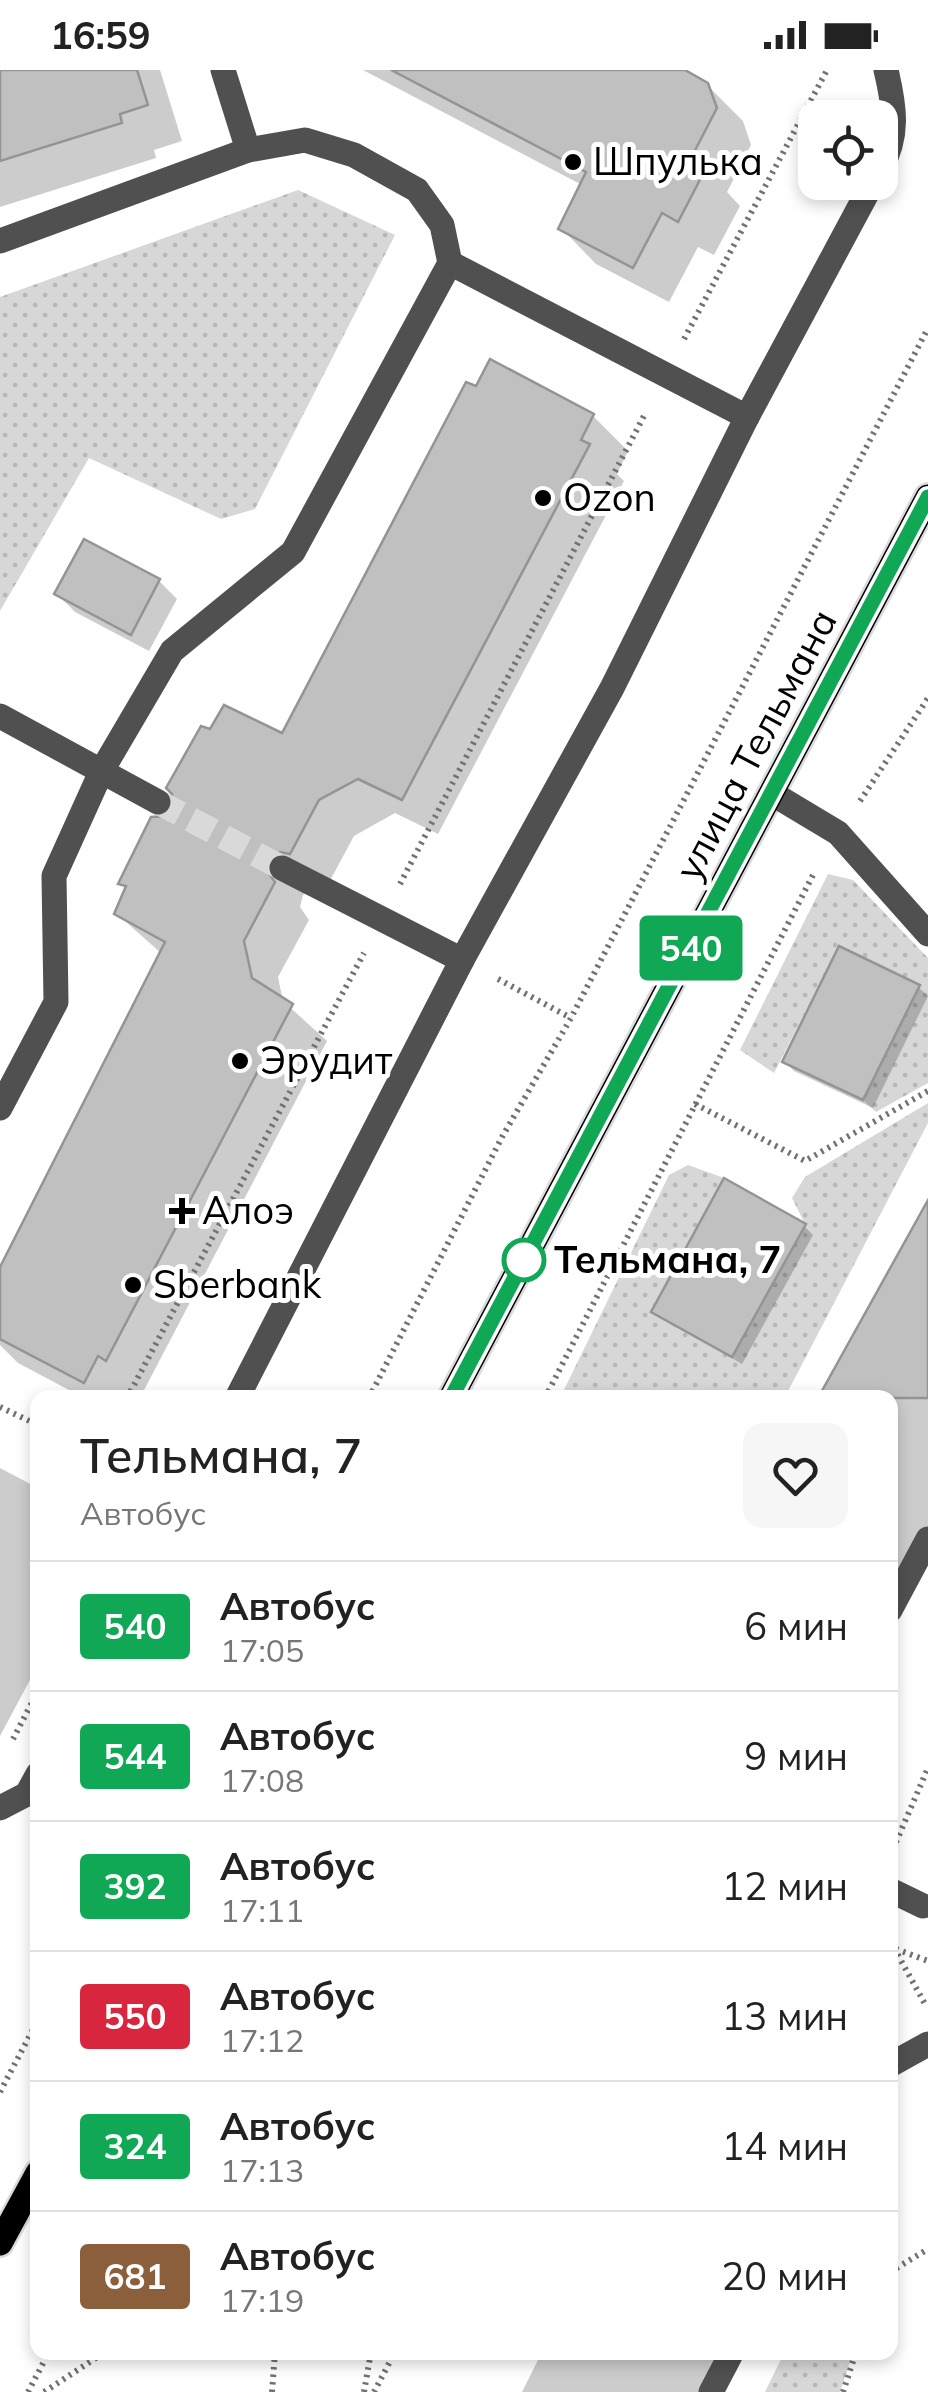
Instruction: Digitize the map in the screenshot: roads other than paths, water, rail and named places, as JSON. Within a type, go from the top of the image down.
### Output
[{"type":"main road","name":"улица Тельмана","points":[[455,1390],[925,512]]},
{"type":"main road","points":[[0,2244],[30,2188]]},
{"type":"lane","points":[[223,70],[248,150]]},
{"type":"lane","points":[[886,70],[893,100]]},
{"type":"lane","points":[[0,241],[248,150],[304,140],[370,164],[417,190],[442,225],[450,263],[292,552],[172,651],[101,772],[54,876],[56,1002],[0,1108]]},
{"type":"lane","points":[[241,1390],[462,960],[612,688],[747,417],[864,200]]},
{"type":"lane","points":[[450,263],[747,417]]},
{"type":"lane","points":[[0,716],[158,802]]},
{"type":"lane","points":[[773,794],[838,833],[928,934]]},
{"type":"lane","points":[[282,868],[462,960]]},
{"type":"lane","points":[[898,1595],[928,1539]]},
{"type":"lane","points":[[0,1808],[30,1792]]},
{"type":"lane","points":[[898,1894],[923,1906]]},
{"type":"lane","points":[[898,2061],[928,2044]]},
{"type":"lane","points":[[711,2392],[728,2360]]},
{"type":"tunnel","points":[[158,802],[282,868]]},
{"type":"place","name":"Шпулька","points":[[573,162]]},
{"type":"place","name":"Ozon","points":[[543,498]]},
{"type":"place","name":"Эрудит","points":[[240,1061]]},
{"type":"place","name":"Алоэ","points":[[182,1211]]},
{"type":"place","name":"Тельмана, 7","points":[[524,1260]]},
{"type":"place","name":"Sberbank","points":[[133,1285]]}]
